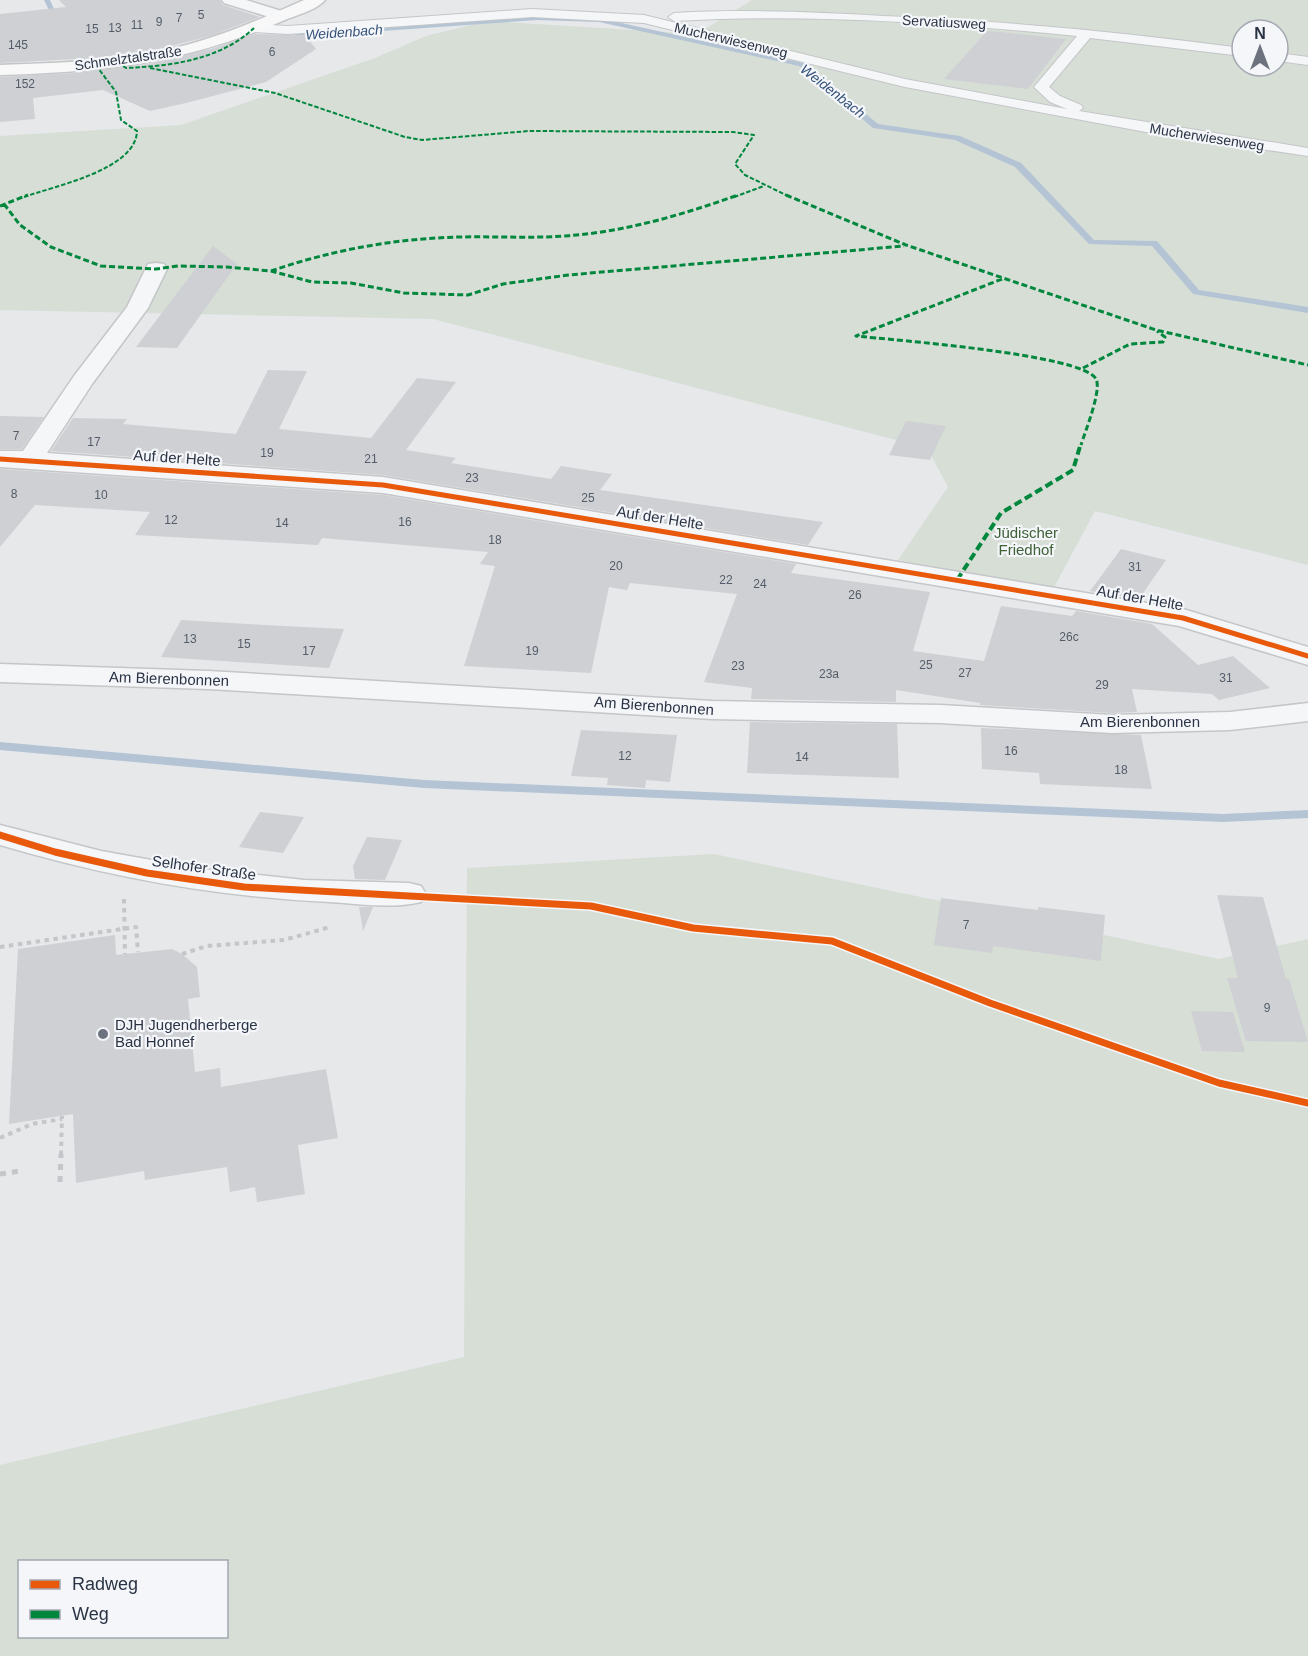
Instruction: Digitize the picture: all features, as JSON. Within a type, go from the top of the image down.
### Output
[{"type":"main road","name":"Schmelztalstraße","points":[[0,70],[118,62],[172,54],[254,28],[317,0]]},
{"type":"street","points":[[230,0],[282,16]]},
{"type":"street","points":[[30,459],[82,381],[137,308],[156,269]]},
{"type":"street","name":"Auf der Helte","points":[[0,459],[30,459],[383,485],[1183,618],[1308,657]]},
{"type":"street","name":"Am Bierenbonnen","points":[[0,673],[231,681],[712,710],[940,714],[1112,724],[1230,721],[1308,712]]},
{"type":"street","name":"Selhofer Straße","points":[[0,835],[55,852],[147,873],[255,888],[331,893],[409,894]]},
{"type":"lane","points":[[586,14],[600,0]]},
{"type":"lane","name":"Mucherwiesenweg","points":[[254,28],[288,30],[534,6],[586,14],[644,19],[905,83],[1237,143],[1308,152]]},
{"type":"lane","name":"Servatiusweg","points":[[644,19],[784,15],[993,25],[1230,51]]},
{"type":"lane","points":[[1086,34],[1041,87],[1055,99],[1084,111],[1087,117]]},
{"type":"lane","points":[[1290,59],[1308,62]]},
{"type":"path","points":[[123,904],[125,954]]},
{"type":"path","points":[[182,954],[207,946],[284,940],[339,924]]},
{"type":"path","points":[[0,947],[136,927],[138,952]]},
{"type":"path","points":[[0,1138],[33,1124],[62,1118],[60,1182]]},
{"type":"path","points":[[0,1174],[20,1171]]},
{"type":"green space","name":"Jüdischer Friedhof","points":[[752,0],[1308,0],[1308,565],[1095,511],[1053,589],[898,560],[948,487],[927,448],[433,319],[0,310],[0,136],[181,125],[375,58],[426,36],[488,21],[697,34]]},
{"type":"green space","points":[[714,854],[1219,959],[1308,939],[1308,1656],[0,1656],[0,1465],[464,1357],[467,868]]},
{"type":"building","points":[[59,0],[220,0],[223,5],[260,17],[210,36],[152,51],[95,58],[0,63],[0,14],[66,7]]},
{"type":"building","points":[[987,31],[1066,39],[1028,89],[944,79]]},
{"type":"building","points":[[255,34],[305,35],[316,49],[266,82],[186,103],[150,111],[103,90],[33,98],[35,119],[0,122],[0,77],[74,73],[143,65],[211,49]]},
{"type":"building","points":[[213,246],[237,264],[177,348],[136,347]]},
{"type":"building","points":[[268,370],[307,371],[279,429],[371,438],[417,378],[456,382],[406,450],[456,458],[451,463],[551,479],[561,466],[612,474],[600,490],[823,522],[808,545],[383,475],[51,451],[73,418],[127,419],[123,424],[236,434]]},
{"type":"building","points":[[0,416],[44,417],[22,449],[0,449]]},
{"type":"building","points":[[906,421],[946,426],[930,460],[889,455]]},
{"type":"building","points":[[0,469],[383,495],[796,564],[791,573],[930,592],[913,651],[984,661],[1001,606],[1072,616],[1076,611],[1152,624],[1198,665],[1233,656],[1270,688],[1219,700],[1212,694],[1132,689],[1137,712],[1112,713],[980,705],[980,703],[896,690],[896,702],[751,699],[752,688],[704,682],[737,594],[630,583],[627,590],[609,587],[591,673],[464,666],[495,566],[480,564],[488,552],[322,538],[318,545],[135,535],[150,512],[35,505],[0,547]]},
{"type":"building","points":[[1121,549],[1166,560],[1139,599],[1090,591]]},
{"type":"building","points":[[181,620],[344,629],[329,668],[161,657]]},
{"type":"building","points":[[750,722],[897,724],[899,778],[747,773]]},
{"type":"building","points":[[981,728],[1141,735],[1152,789],[1040,784],[1039,773],[982,769]]},
{"type":"building","points":[[581,730],[677,735],[670,782],[646,780],[645,788],[607,785],[608,778],[571,776]]},
{"type":"building","points":[[260,812],[304,817],[283,853],[239,847]]},
{"type":"building","points":[[367,837],[402,840],[385,880],[355,879],[353,866]]},
{"type":"building","points":[[1217,895],[1263,897],[1286,979],[1289,979],[1308,1042],[1246,1041],[1227,978],[1238,978]]},
{"type":"building","points":[[941,898],[1038,910],[1038,907],[1105,915],[1101,961],[993,946],[992,953],[934,945]]},
{"type":"building","points":[[359,907],[373,907],[363,931]]},
{"type":"building","name":"DJH Jugendherberge Bad Honnef","points":[[115,935],[116,955],[172,949],[197,967],[200,997],[188,999],[195,1072],[220,1068],[221,1087],[326,1069],[338,1138],[298,1145],[305,1194],[257,1202],[255,1187],[230,1192],[227,1167],[145,1180],[144,1171],[76,1183],[73,1114],[9,1124],[18,949]]},
{"type":"building","points":[[1191,1011],[1233,1012],[1245,1052],[1202,1051]]},
{"type":"waterway","name":"Weidenbach","points":[[47,0],[59,24]]},
{"type":"waterway","name":"Weidenbach","points":[[297,35],[537,18],[599,20],[801,64],[876,126],[957,138],[1018,165],[1092,242],[1154,243],[1196,292],[1308,310]]},
{"type":"waterway","points":[[0,746],[424,784],[1223,818],[1308,814]]},
{"type":"marked path","points":[[118,62],[126,68],[159,66],[195,59],[229,47],[243,39],[254,28]]},
{"type":"marked path","points":[[0,206],[113,164],[127,155],[135,145],[137,131],[121,120],[116,92],[95,64]]},
{"type":"marked path","points":[[150,68],[275,93],[405,137],[422,140],[529,131],[733,132],[754,135],[735,164],[745,175],[764,186],[906,245],[1156,330],[1308,365]]},
{"type":"marked path","points":[[271,271],[303,260],[379,245],[436,238],[566,236],[677,217],[764,186]]},
{"type":"marked path","points":[[4,204],[20,225],[51,247],[101,266],[156,269],[178,266],[227,267],[271,271],[312,282],[351,283],[404,293],[468,295],[503,284],[568,275],[904,246]]},
{"type":"marked path","points":[[957,580],[1001,513],[1073,470],[1098,390],[1096,379],[1083,368],[984,349],[856,336],[1002,279]]},
{"type":"marked path","points":[[1083,368],[1130,344],[1163,342],[1165,337],[1157,331]]},
{"type":"cycle path","points":[[0,459],[30,459],[383,485],[1183,618],[1308,656]]},
{"type":"cycle path","points":[[0,835],[55,852],[147,873],[244,887],[591,906],[693,928],[832,941],[990,1003],[1219,1083],[1308,1103]]},
{"type":"place","name":"DJH Jugendherberge Bad Honnef","points":[[103,1034]]}]
